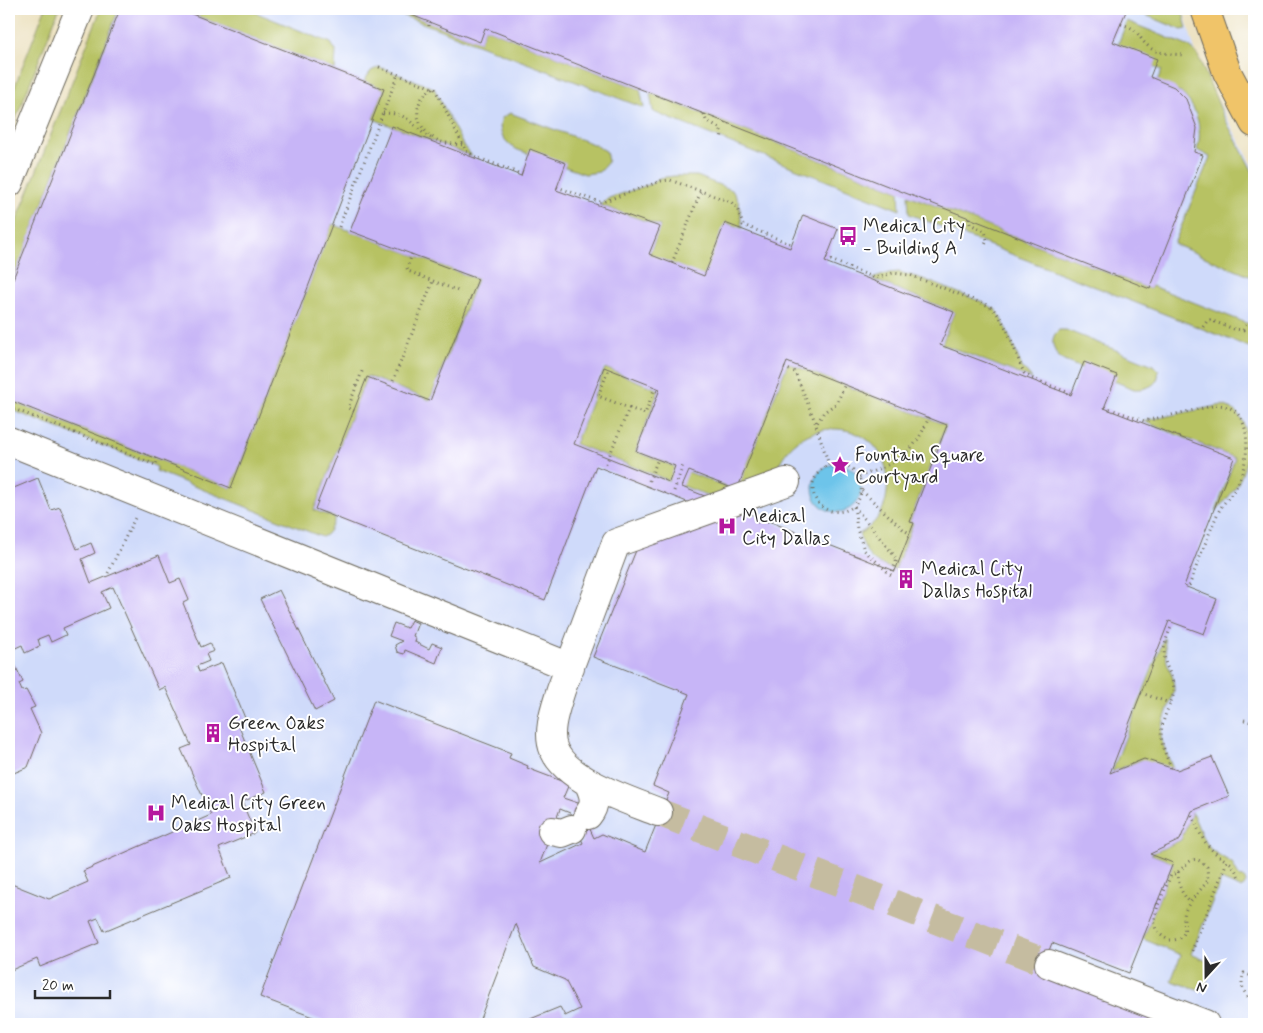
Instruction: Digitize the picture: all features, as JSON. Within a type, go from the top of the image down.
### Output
[{"type":"main road","points":[[1205,9],[1227,72],[1254,123]]},
{"type":"lane","points":[[9,183],[80,9]]},
{"type":"lane","points":[[9,442],[570,667]]},
{"type":"lane","points":[[658,812],[614,795],[588,782],[564,766],[553,750],[551,736],[554,711],[616,543],[786,482]]},
{"type":"lane","points":[[571,825],[593,809],[594,795],[588,782]]},
{"type":"lane","points":[[1049,964],[1205,1024]]},
{"type":"path","points":[[1121,24],[1135,29],[1149,47],[1154,50],[1184,55]]},
{"type":"path","points":[[379,67],[437,91],[463,145],[470,154],[521,174]]},
{"type":"path","points":[[339,227],[398,74]]},
{"type":"path","points":[[433,88],[426,92],[420,100],[418,115],[420,124],[439,141]]},
{"type":"path","points":[[383,113],[404,116],[421,132],[439,141],[463,145]]},
{"type":"path","points":[[704,114],[706,120],[720,128],[721,138]]},
{"type":"path","points":[[557,187],[599,202],[665,180],[677,181],[734,205],[743,225],[791,244]]},
{"type":"path","points":[[672,263],[701,190]]},
{"type":"path","points":[[969,218],[970,224],[985,231],[987,240],[985,245]]},
{"type":"path","points":[[412,254],[407,268],[408,271],[458,290]]},
{"type":"path","points":[[826,258],[875,278],[893,273],[910,275],[990,306],[1002,319],[1024,373],[1031,378],[1072,394]]},
{"type":"path","points":[[393,381],[433,281]]},
{"type":"path","points":[[1203,327],[1210,320],[1234,329],[1243,330],[1248,322]]},
{"type":"path","points":[[784,368],[795,372],[816,425],[829,465]]},
{"type":"path","points":[[354,410],[348,408],[363,369]]},
{"type":"path","points":[[609,369],[598,396],[644,414],[654,390],[659,392]]},
{"type":"path","points":[[816,425],[824,412],[837,403],[845,384]]},
{"type":"path","points":[[1105,406],[1144,421],[1217,405],[1226,406],[1234,411],[1245,424],[1247,445],[1242,473],[1238,484],[1222,505],[1189,586]]},
{"type":"path","points":[[9,407],[156,465],[158,459]]},
{"type":"path","points":[[606,464],[629,408]]},
{"type":"path","points":[[859,477],[892,463],[908,452],[918,442],[929,417]]},
{"type":"path","points":[[649,481],[658,460]]},
{"type":"path","points":[[843,464],[850,467],[859,477],[862,490],[861,495],[854,506],[844,512],[829,511],[816,501],[813,493],[815,477],[829,465],[843,464]]},
{"type":"path","points":[[674,491],[683,465]]},
{"type":"path","points":[[862,490],[904,530],[910,533]]},
{"type":"path","points":[[854,506],[897,559],[891,575],[864,550],[857,529],[854,506]]},
{"type":"path","points":[[108,572],[136,515]]},
{"type":"path","points":[[1171,768],[1160,736],[1162,722],[1174,690],[1166,664],[1164,644],[1172,624]]},
{"type":"path","points":[[1141,693],[1170,703]]},
{"type":"path","points":[[1244,720],[1254,723]]},
{"type":"path","points":[[1192,815],[1201,837],[1210,850],[1232,864],[1239,877]]},
{"type":"path","points":[[1192,860],[1203,863],[1207,867],[1208,880],[1190,902],[1183,919],[1184,932],[1182,937],[1174,940],[1163,937],[1154,925],[1157,904],[1171,876],[1192,860]]},
{"type":"path","points":[[1192,952],[1227,861]]},
{"type":"path","points":[[1178,872],[1178,884],[1181,892],[1190,902]]},
{"type":"path","points":[[1254,977],[1244,973],[1241,980],[1246,996],[1254,1002]]},
{"type":"shaded area","name":"Medical City Dallas","points":[[110,9],[1183,9],[1200,68],[1254,168],[1254,1024],[9,1024],[9,285]]},
{"type":"green space","points":[[45,9],[59,9],[9,137],[9,101]]},
{"type":"green space","points":[[101,9],[119,9],[9,290],[9,240]]},
{"type":"green space","points":[[179,9],[247,9],[331,43],[336,51],[335,70]]},
{"type":"green space","points":[[386,9],[394,9],[480,42],[485,28],[640,89],[644,108]]},
{"type":"green space","points":[[1131,9],[1182,9],[1187,29],[1182,30]]},
{"type":"green space","points":[[1127,21],[1190,47],[1198,56],[1224,117],[1254,174],[1254,278],[1174,244],[1210,157],[1197,150],[1199,127],[1191,104],[1180,92],[1157,82],[1162,70],[1115,52]]},
{"type":"green space","points":[[379,67],[434,88],[463,145],[472,156],[373,119],[384,89],[364,81],[371,71]]},
{"type":"green space","points":[[650,93],[899,191],[900,210],[656,113],[653,111]]},
{"type":"green space","points":[[510,113],[593,144],[606,151],[608,162],[599,172],[585,174],[518,150],[506,141],[501,133],[500,123],[502,118]]},
{"type":"green space","points":[[697,176],[732,190],[739,202],[742,228],[727,223],[705,278],[649,255],[660,226],[600,205],[609,198],[651,184],[659,178]]},
{"type":"green space","points":[[908,195],[1150,289],[1152,286],[1254,326],[1254,349],[909,214]]},
{"type":"green space","points":[[332,224],[477,279],[430,400],[367,376],[314,510],[335,518],[325,536],[322,537],[156,471],[157,467],[148,463],[9,409],[9,400],[231,488]]},
{"type":"green space","points":[[899,272],[923,279],[995,309],[1002,319],[1022,367],[1032,379],[942,344],[954,312],[872,279],[889,273]]},
{"type":"green space","points":[[1059,330],[1066,330],[1153,365],[1158,370],[1157,379],[1148,387],[1134,389],[1064,361],[1057,354],[1053,346],[1054,337]]},
{"type":"green space","points":[[788,363],[946,425],[910,522],[913,523],[895,570],[871,558],[859,534],[879,516],[887,492],[886,467],[876,448],[861,436],[842,430],[822,430],[803,438],[786,453],[775,475],[719,500],[575,444],[605,368],[659,390],[636,451],[736,491]]},
{"type":"green space","points":[[1222,405],[1233,410],[1240,417],[1245,427],[1247,450],[1246,462],[1236,487],[1216,511],[1235,458],[1143,421]]},
{"type":"green space","points":[[1164,638],[1167,662],[1173,678],[1174,690],[1162,727],[1161,737],[1174,772],[1141,760],[1112,772]]},
{"type":"green space","points":[[1192,812],[1202,836],[1211,850],[1232,863],[1240,878],[1244,877],[1246,882],[1240,888],[1221,880],[1191,954],[1213,964],[1204,988],[1201,990],[1171,981],[1181,955],[1143,939],[1173,863],[1151,854],[1181,840]]},
{"type":"water","points":[[832,464],[842,464],[851,468],[857,474],[860,479],[860,497],[851,508],[842,512],[832,512],[823,508],[817,502],[813,493],[813,483],[817,474],[823,468]]},
{"type":"building","points":[[120,9],[179,9],[384,89],[231,488],[9,400],[9,289]]},
{"type":"building","points":[[396,9],[1127,9],[1113,42],[1157,59],[1150,77],[1174,87],[1186,99],[1197,128],[1194,152],[1203,155],[1150,289],[485,28],[480,42]]},
{"type":"building","name":"Medical City Dallas Hospital","points":[[392,126],[521,176],[530,149],[566,163],[556,190],[660,227],[649,254],[704,276],[725,223],[790,248],[803,215],[838,229],[825,262],[954,312],[940,345],[1071,395],[1084,362],[1117,375],[1104,408],[1234,458],[1184,586],[1217,599],[1204,634],[1169,621],[1110,773],[1144,759],[1177,770],[1212,757],[1229,796],[1192,811],[1180,840],[1150,854],[1173,863],[1129,973],[1052,943],[1040,973],[1173,1024],[518,1024],[560,1007],[565,1016],[580,1009],[565,980],[534,967],[516,924],[478,1024],[331,1024],[260,997],[374,700],[511,753],[509,758],[528,766],[527,768],[569,784],[563,798],[578,803],[594,838],[602,834],[645,852],[669,793],[653,786],[689,694],[593,657],[637,548],[725,517],[596,466],[545,600],[315,509],[367,377],[430,401],[478,279],[350,231]],"holes":[[[787,362],[947,425],[910,522],[914,523],[895,571],[682,487],[689,471],[737,490]],[[604,367],[660,389],[636,451],[675,466],[669,482],[574,444]],[[560,809],[570,813],[583,843],[540,863]]]},
{"type":"building","name":"Green Oaks Hospital","points":[[38,478],[51,510],[60,507],[77,549],[91,543],[95,553],[82,559],[91,583],[159,555],[170,583],[180,579],[189,600],[183,603],[201,647],[210,643],[214,651],[206,654],[209,661],[197,666],[199,672],[222,663],[245,718],[237,722],[266,792],[242,802],[255,833],[219,848],[231,878],[104,931],[98,918],[90,921],[99,943],[40,967],[37,959],[9,971],[9,883],[49,899],[88,882],[83,871],[211,815],[181,749],[191,745],[165,687],[159,690],[113,587],[102,592],[109,608],[63,628],[66,635],[51,642],[48,635],[38,639],[40,646],[25,653],[22,645],[9,651],[9,490]]},
{"type":"building","points":[[279,590],[334,701],[315,711],[260,599]]},
{"type":"building","points":[[411,620],[418,623],[413,636],[416,638],[415,642],[429,649],[432,643],[442,647],[436,663],[405,650],[404,654],[397,652],[395,645],[402,641],[389,636],[394,623],[407,628]]},
{"type":"building","points":[[9,660],[12,666],[15,665],[23,682],[19,684],[22,691],[26,690],[35,707],[30,709],[41,733],[28,767],[9,775]]},
{"type":"tunnel","points":[[658,812],[1049,964]]},
{"type":"place","name":"Medical City - Building A","points":[[848,236]]},
{"type":"place","name":"Fountain Square Courtyard","points":[[840,465]]},
{"type":"place","name":"Medical City Dallas","points":[[727,526]]},
{"type":"place","name":"Medical City Dallas Hospital","points":[[906,579]]},
{"type":"place","name":"Green Oaks Hospital","points":[[213,733]]},
{"type":"place","name":"Medical City Green Oaks Hospital","points":[[156,813]]}]
